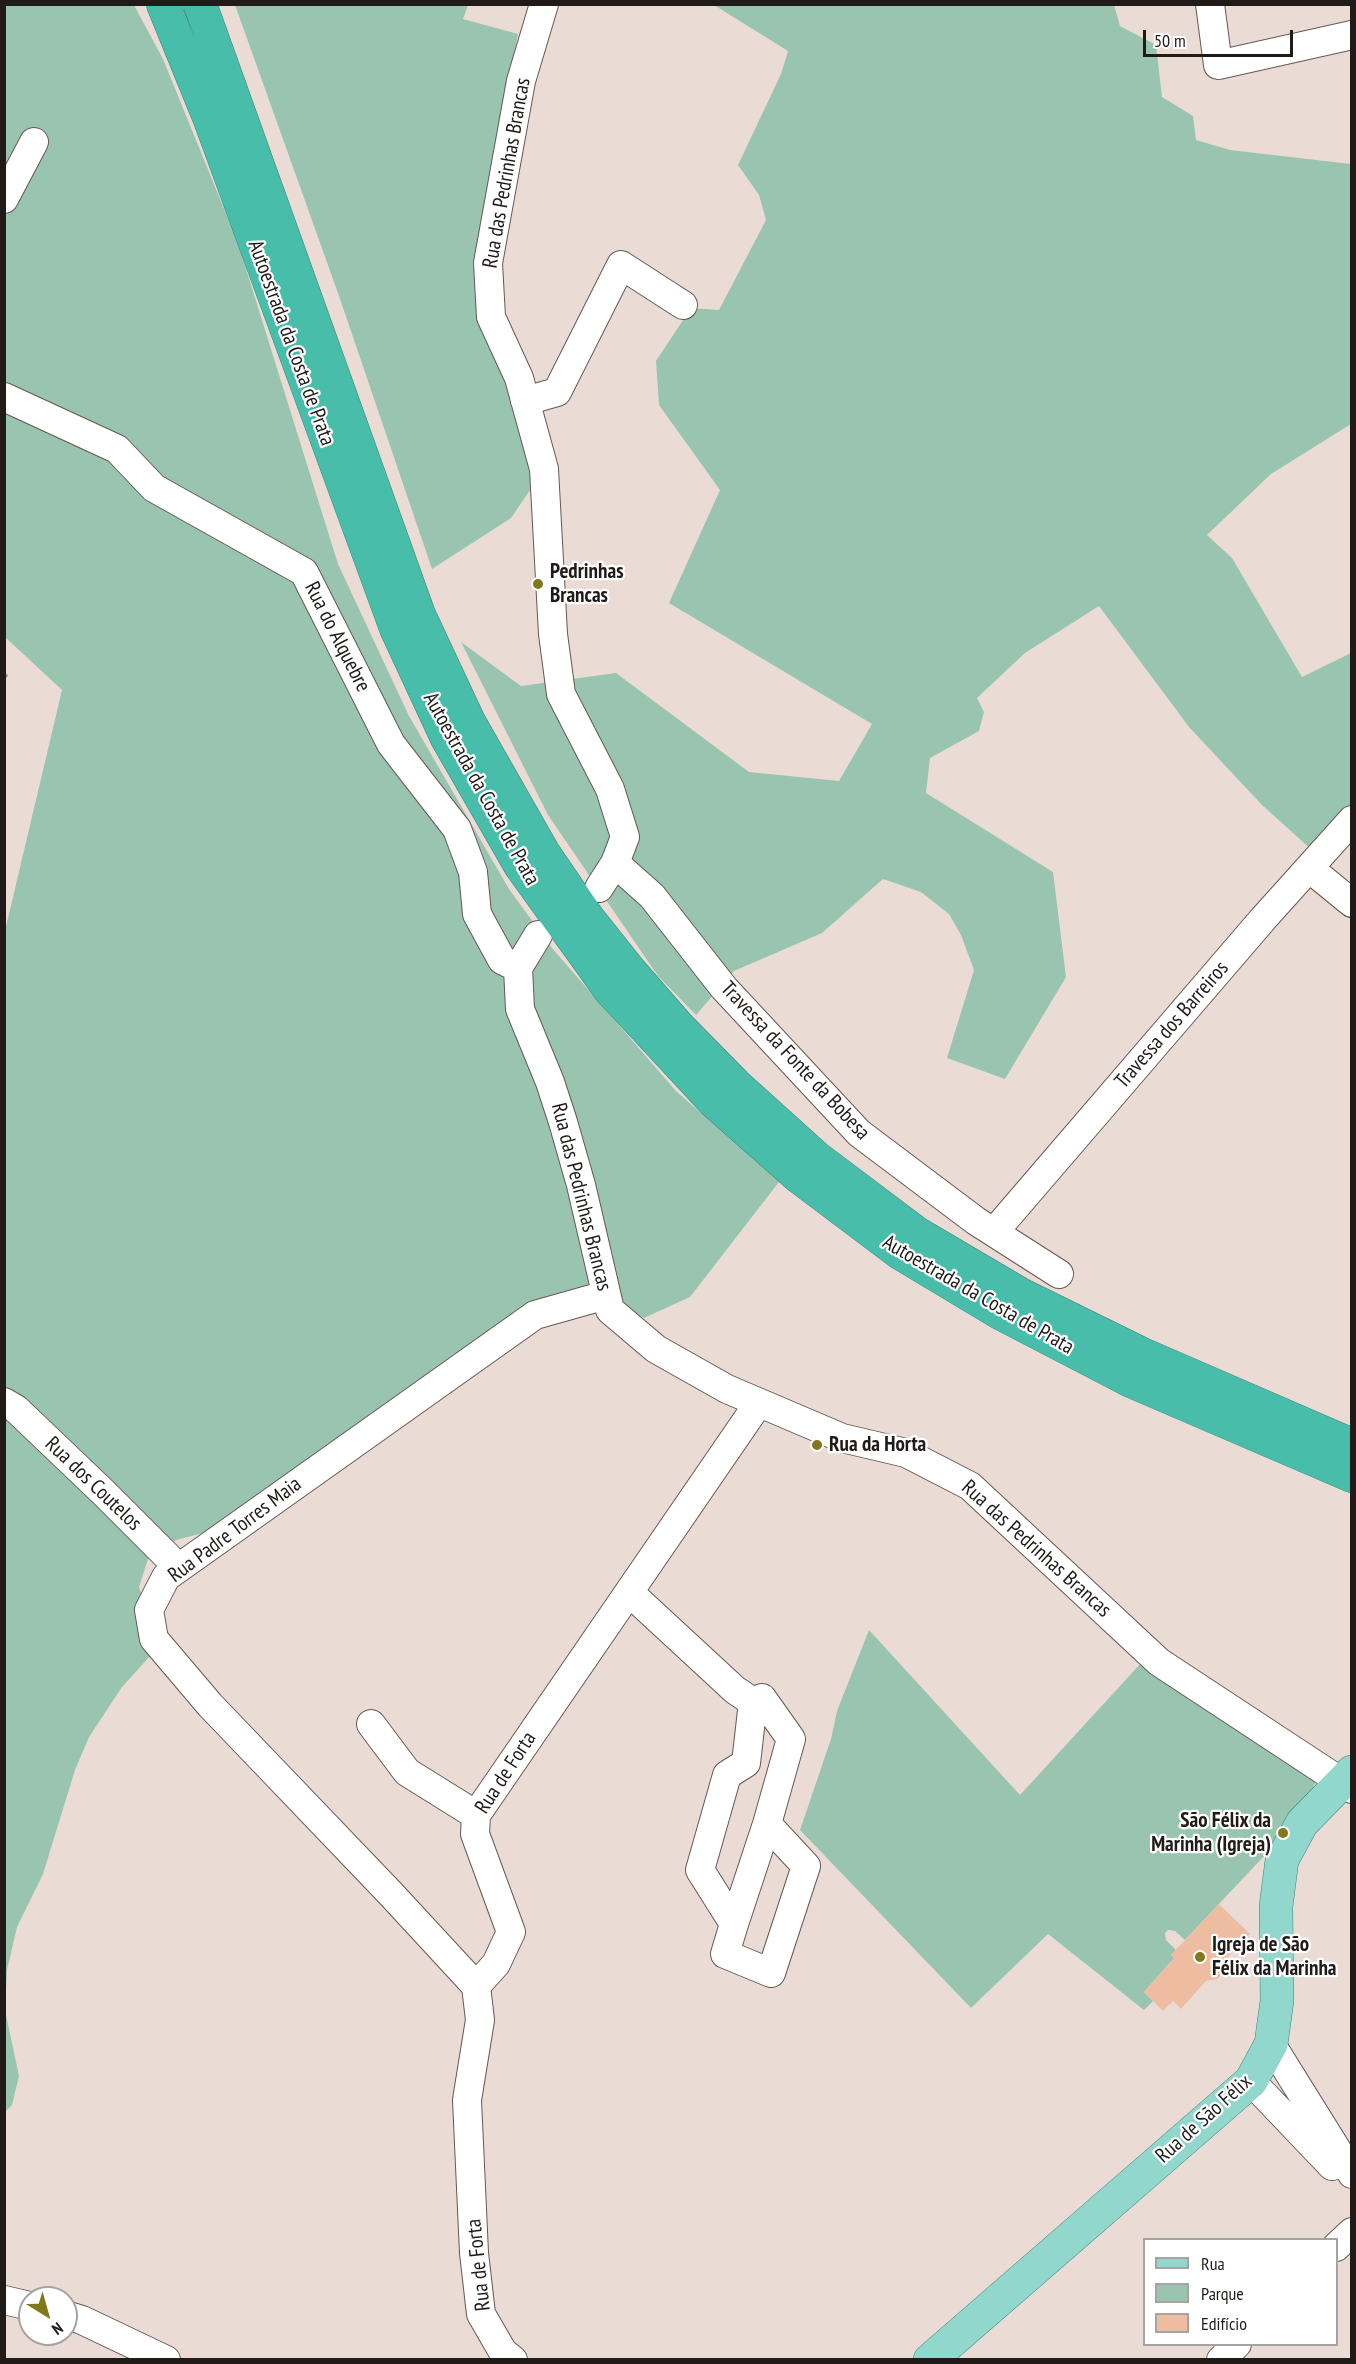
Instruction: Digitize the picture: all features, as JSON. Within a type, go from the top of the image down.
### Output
[{"type":"highway","name":"Autoestrada da Costa de Prata","points":[[163,4],[209,117],[396,628],[447,738],[520,866],[610,990],[713,1101],[799,1177],[900,1253],[1000,1313],[1131,1381],[1352,1476]]},
{"type":"highway","name":"Autoestrada da Costa de Prata","points":[[200,4],[419,615],[469,722],[543,852],[588,918],[631,972],[678,1026],[735,1084],[816,1158],[918,1234],[1020,1294],[1132,1349],[1352,1445]]},
{"type":"main road","name":"Rua de São Félix","points":[[930,2360],[1251,2081],[1271,2044],[1277,2001],[1276,1906],[1282,1860],[1302,1822],[1348,1781]]},
{"type":"street","name":"Rua das Pedrinhas Brancas","points":[[544,4],[521,81],[488,263],[491,317],[519,378],[544,469],[553,634],[561,694],[610,789],[625,837],[615,862],[599,888]]},
{"type":"street","points":[[1210,4],[1218,65],[1352,35]]},
{"type":"street","points":[[4,200],[34,142]]},
{"type":"street","points":[[525,401],[557,392],[621,265],[683,305]]},
{"type":"street","name":"Rua do Alquebre","points":[[4,397],[117,448],[154,488],[304,572],[391,744],[457,829],[473,872],[477,914],[502,960],[518,968]]},
{"type":"street","name":"Travessa dos Barreiros","points":[[994,1232],[1352,820]]},
{"type":"street","name":"Travessa da Fonte da Bobesa","points":[[615,862],[652,896],[724,988],[859,1133],[994,1232],[1059,1274]]},
{"type":"street","points":[[1309,868],[1352,903]]},
{"type":"street","points":[[518,968],[538,935]]},
{"type":"street","name":"Rua das Pedrinhas Brancas","points":[[518,968],[520,1009],[550,1082],[563,1122],[610,1310],[656,1349],[758,1404],[842,1438],[906,1453],[970,1486],[1159,1662],[1348,1781]]},
{"type":"street","name":"Rua Padre Torres Maia","points":[[476,1986],[210,1705],[154,1639],[149,1610],[166,1577],[536,1315],[606,1295]]},
{"type":"street","name":"Rua dos Coutelos","points":[[4,1402],[16,1409],[178,1568]]},
{"type":"street","name":"Rua de Forta","points":[[504,2357],[481,2314],[474,2253],[467,2100],[480,2020],[476,1986],[496,1964],[511,1932],[475,1834],[476,1815],[758,1404]]},
{"type":"street","points":[[629,1592],[735,1690],[753,1702]]},
{"type":"street","points":[[753,1702],[762,1698],[791,1739],[767,1824],[725,1954],[771,1973],[806,1866],[767,1824]]},
{"type":"street","points":[[734,1924],[700,1870],[727,1775],[746,1764],[753,1702]]},
{"type":"street","points":[[371,1724],[407,1772],[476,1815]]},
{"type":"street","points":[[1271,2044],[1352,2174]]},
{"type":"street","points":[[1251,2081],[1352,2186]]},
{"type":"street","points":[[1338,2245],[1352,2232]]},
{"type":"street","points":[[78,2319],[166,2360]]},
{"type":"street","points":[[1221,2360],[1235,2346]]},
{"type":"green space","points":[[5,5],[134,5],[163,59],[238,243],[338,564],[409,716],[509,889],[552,948],[676,1091],[779,1182],[690,1297],[644,1318],[615,1301],[556,1298],[207,1532],[176,1540],[148,1559],[139,1587],[150,1619],[152,1654],[122,1687],[89,1737],[75,1770],[43,1874],[17,1927],[7,1970],[5,2010],[19,2076],[12,2105],[5,2112],[4,935],[62,690],[5,637]]},
{"type":"green space","points":[[235,5],[468,5],[463,19],[518,34],[476,256],[543,471],[511,518],[432,569],[339,296]]},
{"type":"green space","points":[[714,5],[1114,5],[1120,26],[1156,45],[1162,97],[1193,116],[1196,140],[1230,150],[1351,164],[1351,424],[1271,474],[1207,535],[1232,558],[1302,677],[1351,653],[1351,809],[1313,851],[1262,805],[1189,727],[1099,606],[1025,653],[977,698],[984,712],[979,731],[930,758],[926,793],[1053,872],[1066,977],[1005,1079],[947,1058],[974,970],[961,935],[949,914],[921,892],[883,879],[822,933],[734,971],[696,1015],[658,976],[548,815],[461,642],[521,686],[616,673],[749,772],[839,781],[872,724],[669,603],[720,490],[659,405],[656,361],[691,308],[719,310],[766,220],[759,195],[738,165],[781,74],[788,51]]},
{"type":"green space","points":[[869,1630],[1020,1795],[1142,1662],[1318,1778],[1307,1798],[1267,1853],[1185,1940],[1175,1931],[1168,1930],[1165,1933],[1166,1940],[1176,1950],[1171,1955],[1174,1958],[1144,1992],[1153,2001],[1144,2010],[1048,1934],[971,2008],[800,1830],[831,1739],[837,1711]]},
{"type":"building","name":"Igreja de São Félix da Marinha","points":[[1219,1904],[1250,1934],[1221,1964],[1221,1975],[1217,1979],[1206,1981],[1181,2009],[1173,2001],[1163,2011],[1144,1992],[1174,1958],[1171,1955]]},
{"type":"place","name":"Pedrinhas Brancas","points":[[538,584]]},
{"type":"place","name":"Rua da Horta","points":[[817,1445]]},
{"type":"place","name":"São Félix da Marinha (Igreja)","points":[[1283,1833]]},
{"type":"place","name":"Igreja de São Félix da Marinha","points":[[1200,1957]]}]
